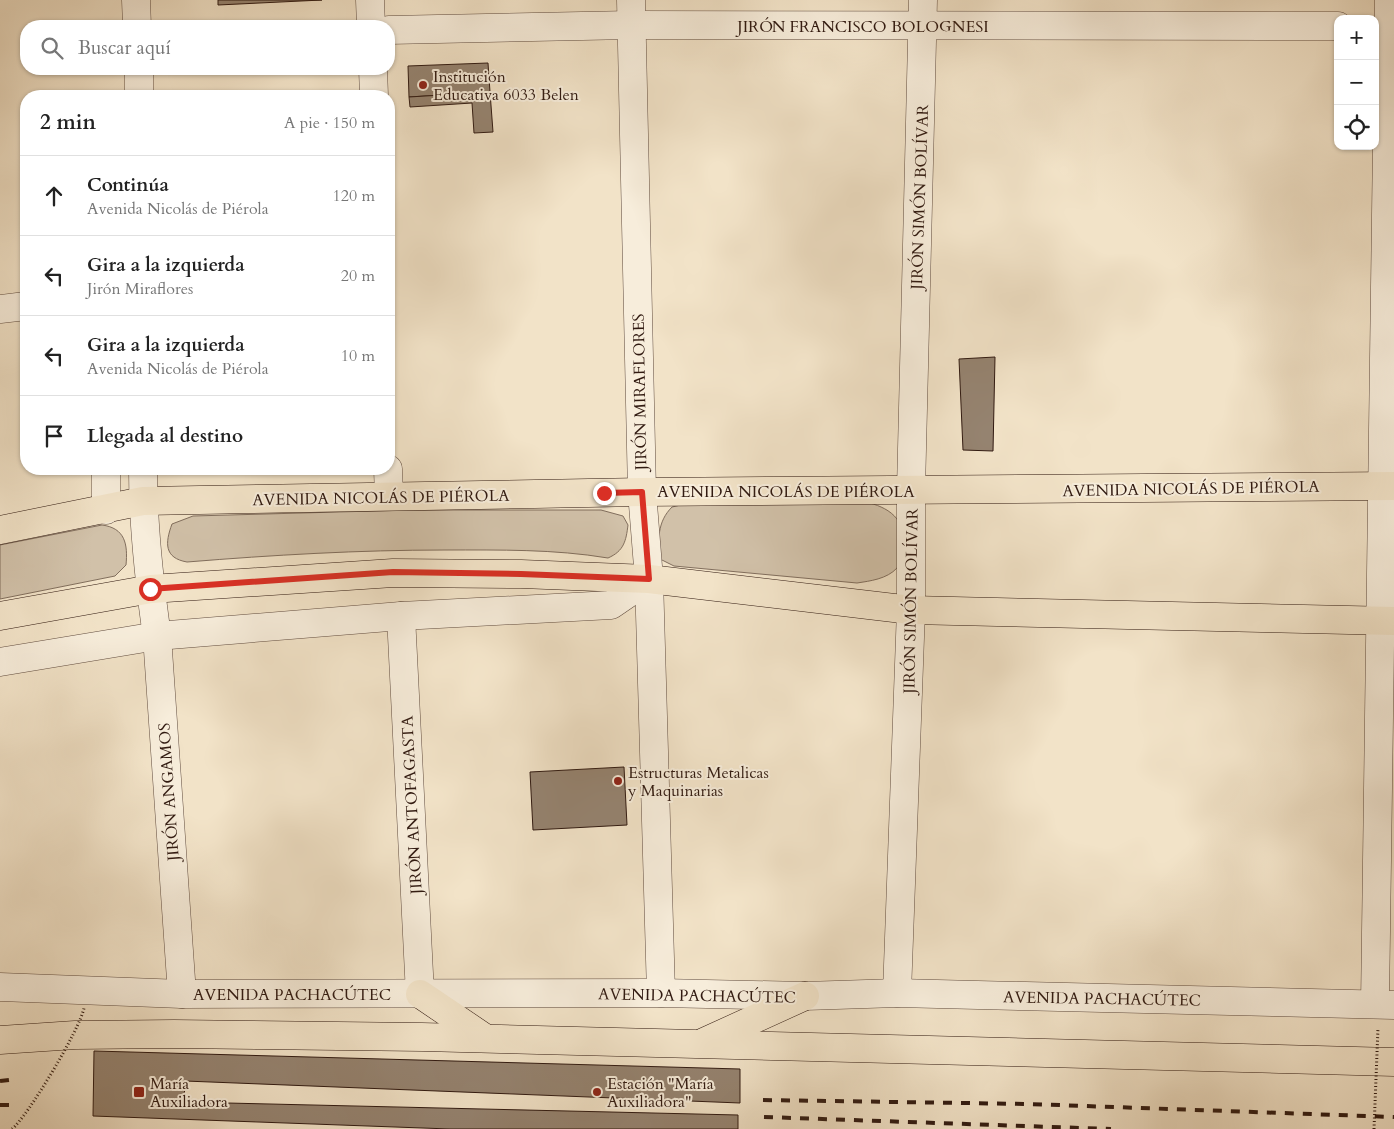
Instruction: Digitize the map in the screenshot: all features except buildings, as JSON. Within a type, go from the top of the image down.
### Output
[{"type":"main road","name":"AVENIDA NICOLÁS DE PIÉROLA","points":[[0,530],[143,501],[642,492],[1388,486]]},
{"type":"main road","points":[[0,616],[150,589],[393,572],[649,579],[911,610],[1387,621]]},
{"type":"main road","points":[[420,994],[485,1038]]},
{"type":"main road","points":[[698,1044],[805,996]]},
{"type":"main road","points":[[6,1039],[174,1034],[485,1038],[1394,1062]]},
{"type":"street","points":[[136,0],[137,20]]},
{"type":"street","points":[[370,0],[371,20]]},
{"type":"street","name":"JIRÓN FRANCISCO BOLOGNESI","points":[[395,30],[631,12],[924,13],[1334,26]]},
{"type":"street","name":"JIRÓN MIRAFLORES","points":[[631,12],[642,492],[649,579],[661,993]]},
{"type":"street","name":"JIRÓN SIMÓN BOLÍVAR","points":[[897,993],[911,610],[911,490],[924,13]]},
{"type":"street","points":[[1382,1012],[1388,486],[1386,20]]},
{"type":"street","points":[[139,75],[139,90]]},
{"type":"street","points":[[373,75],[374,90]]},
{"type":"street","points":[[0,309],[20,307]]},
{"type":"street","points":[[106,475],[106,510]]},
{"type":"street","name":"JIRÓN ANGAMOS","points":[[143,475],[143,501],[150,589],[157,636],[182,994]]},
{"type":"street","points":[[388,475],[390,496]]},
{"type":"street","points":[[0,662],[157,636],[401,616],[611,605],[649,579]]},
{"type":"street","name":"JIRÓN ANTOFAGASTA","points":[[401,616],[420,994]]},
{"type":"street","name":"AVENIDA PACHACÚTEC","points":[[0,987],[182,994],[661,993],[805,996],[897,993],[1382,1012]]},
{"type":"path","points":[[12,1129],[61,1059],[82,1018],[84,1008]]},
{"type":"path","points":[[1374,1129],[1382,1012]]},
{"type":"shaded area","points":[[870,503],[885,509],[897,519],[901,536],[902,551],[897,568],[888,575],[878,579],[857,583],[674,566],[660,559],[659,538],[661,525],[672,507],[685,504]]},
{"type":"shaded area","points":[[411,510],[601,510],[623,516],[628,525],[621,549],[608,558],[527,551],[413,550],[316,553],[187,562],[174,557],[168,549],[168,537],[172,524],[193,516]]},
{"type":"shaded area","points":[[102,525],[120,533],[125,544],[126,565],[115,576],[0,599],[0,545]]},
{"type":"railway","points":[[0,1081],[17,1079]]},
{"type":"railway","points":[[763,1100],[1029,1104],[1394,1117]]},
{"type":"railway","points":[[0,1105],[17,1105]]},
{"type":"railway","points":[[764,1117],[1111,1129]]},
{"type":"place","name":"Institución Educativa 6033 Belen","points":[[423,85]]},
{"type":"place","name":"Estructuras Metalicas y Maquinarias","points":[[618,781]]},
{"type":"place","name":"María Auxiliadora","points":[[139,1092]]},
{"type":"place","name":"Estación \"María Auxiliadora\"","points":[[597,1092]]},
{"type":"route","points":[[150,589],[393,572],[649,579],[642,492],[604,493]]}]
